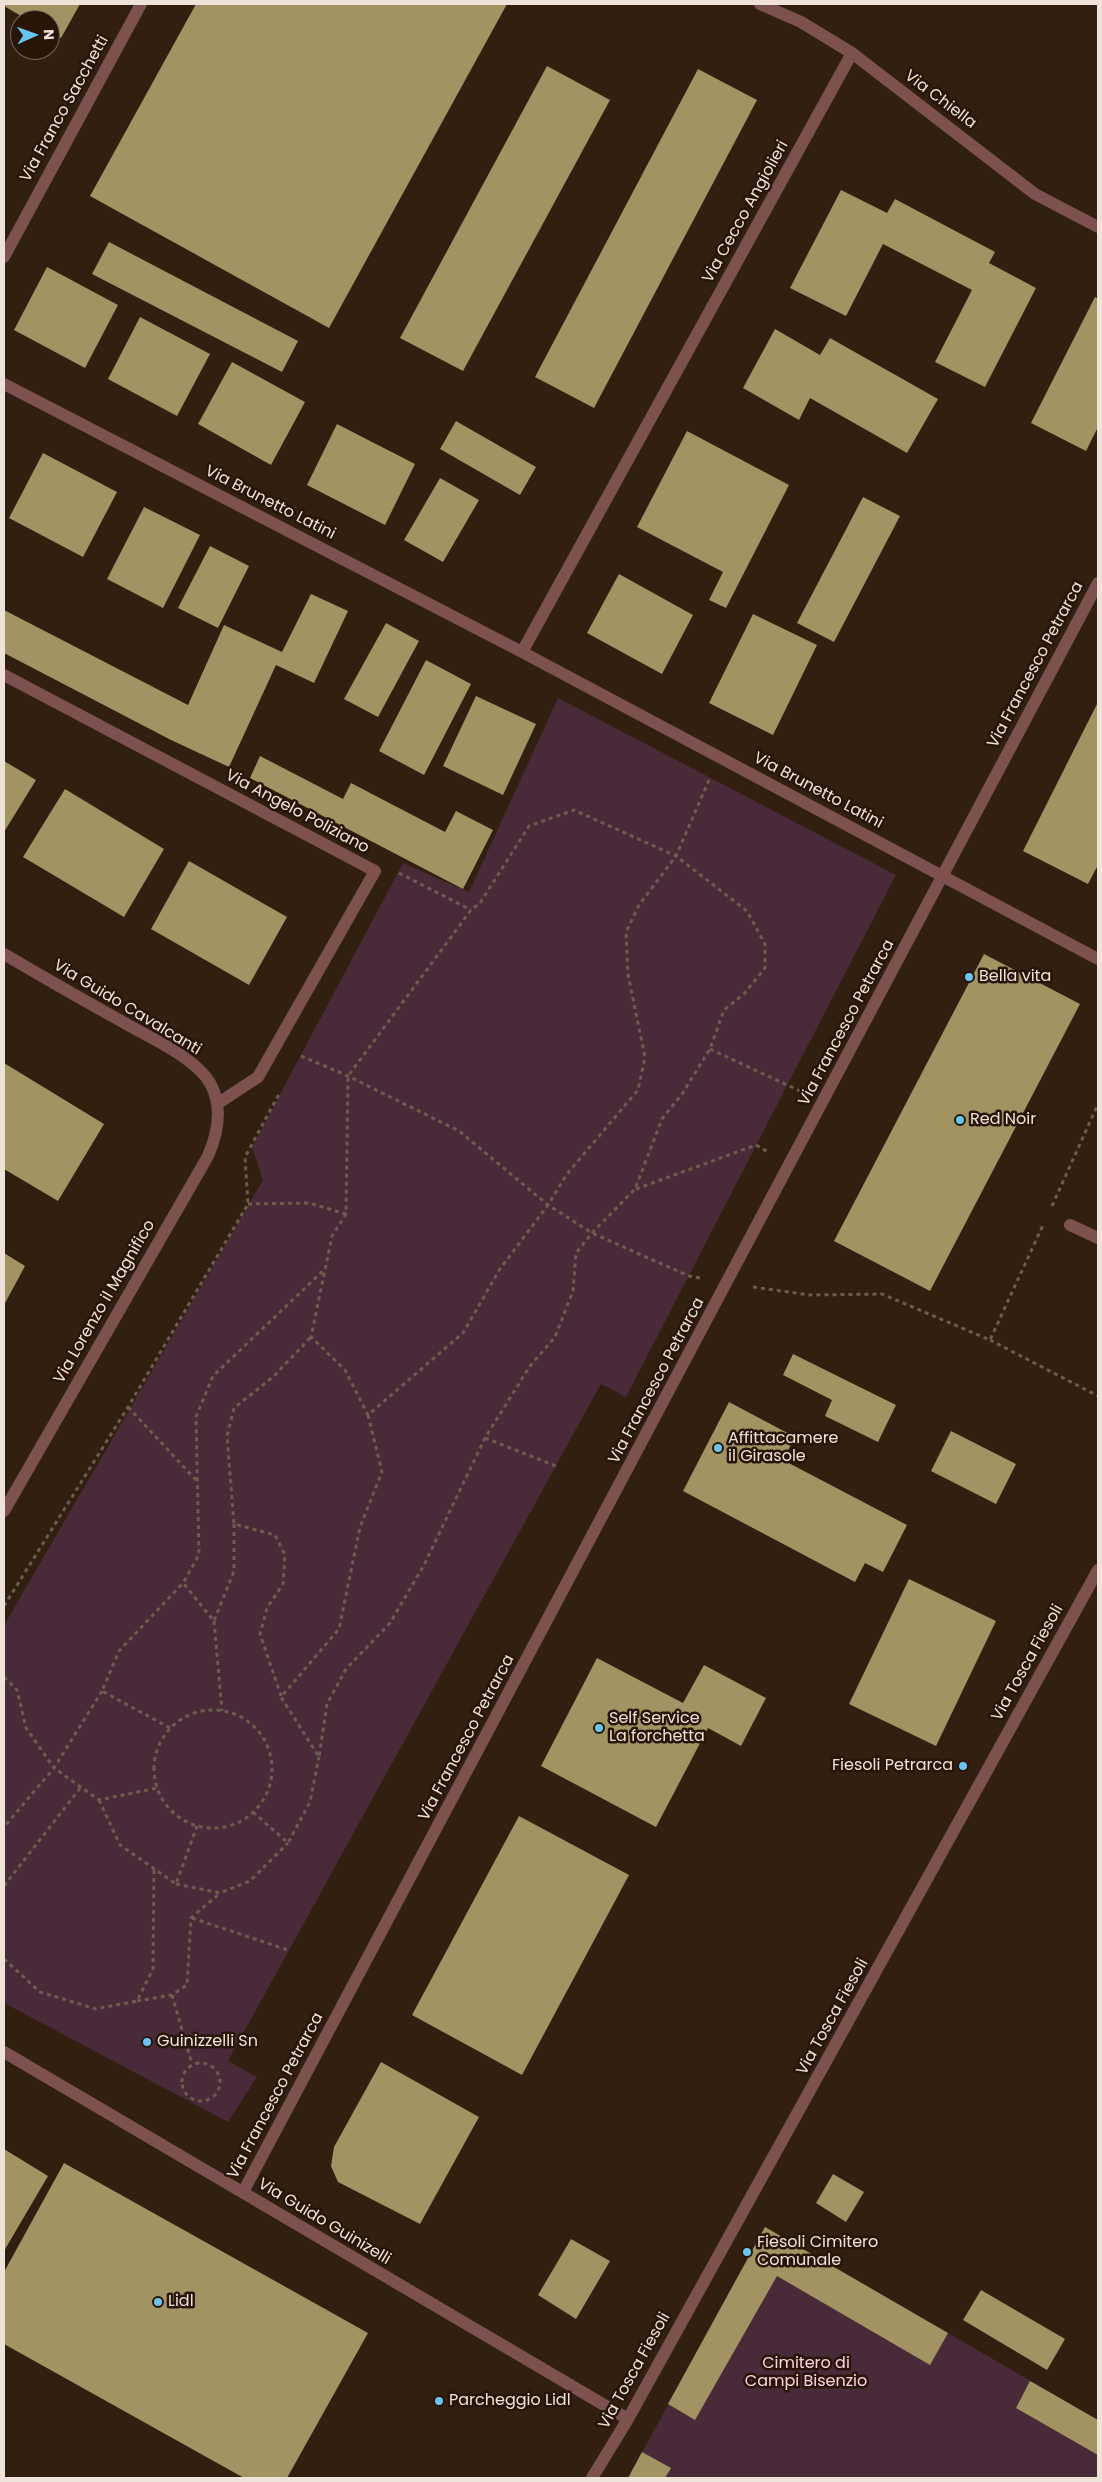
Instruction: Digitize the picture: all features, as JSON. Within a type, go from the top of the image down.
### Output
[{"type":"street","name":"Via Franco Sacchetti","points":[[4,257],[141,4]]},
{"type":"street","name":"Via Chiella","points":[[760,4],[802,22],[852,53],[1035,194],[1098,227]]},
{"type":"street","name":"Via Cecco Angiolieri","points":[[522,652],[852,53]]},
{"type":"street","name":"Via Brunetto Latini","points":[[4,384],[522,652],[1098,959]]},
{"type":"street","name":"Via Francesco Petrarca","points":[[243,2192],[1098,584]]},
{"type":"street","name":"Via Angelo Poliziano","points":[[4,675],[375,872],[258,1077],[217,1104]]},
{"type":"street","name":"Via Guido Cavalcanti","points":[[4,954],[199,1069],[209,1081],[217,1104]]},
{"type":"street","name":"Via Lorenzo il Magnifico","points":[[4,1511],[208,1156],[216,1129],[217,1104]]},
{"type":"street","points":[[1070,1225],[1098,1238]]},
{"type":"street","name":"Via Tosca Fiesoli","points":[[592,2478],[628,2419],[1098,1570]]},
{"type":"street","name":"Via Guido Guinizelli","points":[[4,2052],[628,2419]]},
{"type":"path","points":[[368,1415],[463,1333],[500,1269],[548,1205],[568,1174],[638,1090],[645,1056],[628,975],[626,932],[639,905],[676,856],[719,756]]},
{"type":"path","points":[[4,1959],[40,1992],[96,2009],[172,1995],[187,1985],[191,1918],[220,1893],[250,1881],[288,1843],[310,1802],[327,1704],[346,1669],[390,1623],[424,1565],[485,1438],[530,1366],[555,1337],[573,1291],[576,1253],[592,1233],[635,1189],[662,1119],[682,1094],[710,1049],[724,1010],[744,994],[766,968],[765,944],[747,911],[676,856],[574,810],[530,826],[480,904],[471,910],[348,1076],[346,1214],[332,1236],[311,1337],[273,1377],[234,1408],[227,1436],[234,1524],[234,1571],[214,1621],[222,1710]]},
{"type":"path","points":[[375,872],[399,872],[471,910]]},
{"type":"path","points":[[710,1049],[823,1102]]},
{"type":"path","points":[[296,1064],[301,1055],[459,1131],[548,1205],[592,1233],[689,1276],[810,1295],[882,1294],[990,1340],[1098,1396]]},
{"type":"path","points":[[4,1606],[128,1407],[248,1204],[245,1157],[282,1089]]},
{"type":"path","points":[[1048,1213],[1098,1104]]},
{"type":"path","points":[[635,1189],[756,1146],[790,1164]]},
{"type":"path","points":[[248,1204],[309,1202],[346,1214]]},
{"type":"path","points":[[990,1340],[1044,1222]]},
{"type":"path","points":[[4,1828],[54,1768],[102,1691],[119,1651],[183,1582],[199,1555],[196,1417],[213,1376],[326,1269]]},
{"type":"path","points":[[281,1697],[339,1629],[360,1527],[382,1472],[368,1415],[344,1370],[311,1337]]},
{"type":"path","points":[[128,1407],[197,1481]]},
{"type":"path","points":[[485,1438],[556,1466]]},
{"type":"path","points":[[234,1524],[275,1535],[285,1555],[283,1584],[267,1608],[260,1634],[281,1697],[319,1757]]},
{"type":"path","points":[[183,1582],[214,1621]]},
{"type":"path","points":[[4,1677],[17,1690],[26,1728],[54,1768],[99,1800],[120,1845],[176,1884],[220,1893]]},
{"type":"path","points":[[102,1691],[170,1728]]},
{"type":"path","points":[[203,1710],[222,1710],[240,1717],[255,1728],[266,1743],[271,1762],[271,1780],[264,1798],[253,1812],[236,1823],[217,1828],[197,1826],[180,1818],[166,1805],[157,1788],[154,1773],[155,1757],[160,1742],[170,1728],[185,1717],[203,1710]]},
{"type":"path","points":[[4,1886],[81,1787]]},
{"type":"path","points":[[99,1800],[157,1788]]},
{"type":"path","points":[[253,1812],[288,1843]]},
{"type":"path","points":[[176,1884],[197,1826]]},
{"type":"path","points":[[137,2001],[153,1969],[154,1869]]},
{"type":"path","points":[[191,1918],[288,1950]]},
{"type":"path","points":[[172,1995],[192,2064]]},
{"type":"path","points":[[205,2063],[219,2073],[218,2091],[209,2099],[196,2100],[186,2093],[182,2081],[183,2074],[192,2064],[205,2063]]},
{"type":"green space","points":[[558,698],[896,875],[626,1397],[601,1384],[228,2061],[257,2077],[228,2122],[4,2003],[4,1625],[263,1180],[252,1147],[403,863],[469,892]]},
{"type":"green space","name":"Cimitero di Campi Bisenzio","points":[[765,2227],[1098,2420],[1098,2478],[628,2478]]},
{"type":"building","points":[[4,4],[80,4],[61,38],[60,10],[11,10],[4,6]]},
{"type":"building","points":[[196,4],[507,4],[329,328],[90,196]]},
{"type":"building","points":[[547,66],[610,100],[463,371],[400,338]]},
{"type":"building","points":[[698,69],[757,100],[594,408],[535,377]]},
{"type":"building","points":[[841,190],[887,213],[895,199],[995,252],[989,263],[1036,288],[985,387],[935,362],[972,290],[883,244],[846,316],[790,288]]},
{"type":"building","points":[[109,242],[298,341],[282,372],[92,274]]},
{"type":"building","points":[[47,267],[118,305],[85,368],[14,330]]},
{"type":"building","points":[[1095,297],[1098,299],[1098,427],[1086,451],[1031,423]]},
{"type":"building","points":[[140,317],[210,354],[177,416],[108,379]]},
{"type":"building","points":[[775,329],[820,355],[830,338],[938,399],[907,453],[810,398],[799,420],[743,388]]},
{"type":"building","points":[[232,362],[305,402],[271,465],[198,424]]},
{"type":"building","points":[[456,421],[536,467],[520,495],[440,449]]},
{"type":"building","points":[[337,424],[415,464],[385,525],[307,485]]},
{"type":"building","points":[[687,431],[789,485],[726,608],[709,600],[723,572],[637,527]]},
{"type":"building","points":[[43,453],[117,492],[83,557],[9,518]]},
{"type":"building","points":[[440,478],[479,500],[443,562],[404,540]]},
{"type":"building","points":[[863,497],[900,516],[834,642],[797,623]]},
{"type":"building","points":[[144,507],[200,535],[163,608],[107,579]]},
{"type":"building","points":[[210,546],[249,566],[218,628],[178,608]]},
{"type":"building","points":[[619,574],[693,615],[662,674],[587,633]]},
{"type":"building","points":[[311,594],[348,611],[314,683],[276,665],[229,767],[171,740],[4,653],[4,610],[188,705],[224,625],[282,652]]},
{"type":"building","points":[[753,614],[817,645],[773,735],[709,703]]},
{"type":"building","points":[[386,623],[419,641],[378,717],[344,699]]},
{"type":"building","points":[[426,660],[471,684],[424,775],[379,751]]},
{"type":"building","points":[[476,696],[536,724],[503,795],[443,766]]},
{"type":"building","points":[[1098,702],[1098,865],[1088,884],[1023,851]]},
{"type":"building","points":[[260,756],[343,799],[351,783],[445,832],[456,811],[493,830],[463,889],[250,778]]},
{"type":"building","points":[[4,761],[36,780],[4,832]]},
{"type":"building","points":[[65,789],[164,849],[124,917],[23,857]]},
{"type":"building","points":[[189,861],[287,917],[249,985],[151,929]]},
{"type":"building","points":[[984,954],[1080,1004],[930,1291],[834,1241]]},
{"type":"building","points":[[4,1063],[104,1124],[58,1201],[4,1169]]},
{"type":"building","points":[[4,1253],[25,1266],[4,1305]]},
{"type":"building","points":[[793,1354],[896,1405],[878,1442],[825,1416],[832,1400],[783,1375]]},
{"type":"building","points":[[729,1402],[795,1437],[783,1460],[907,1525],[883,1572],[865,1563],[855,1582],[683,1491]]},
{"type":"building","points":[[951,1431],[1016,1464],[996,1504],[931,1471]]},
{"type":"building","points":[[909,1579],[996,1621],[936,1746],[849,1704]]},
{"type":"building","points":[[597,1658],[683,1703],[704,1665],[766,1698],[741,1746],[708,1728],[656,1827],[541,1766]]},
{"type":"building","points":[[519,1816],[629,1875],[522,2075],[412,2015]]},
{"type":"building","points":[[381,2062],[479,2117],[420,2224],[338,2182],[331,2166],[334,2147]]},
{"type":"building","points":[[4,2149],[48,2176],[4,2251]]},
{"type":"building","name":"Lidl","points":[[64,2163],[368,2333],[287,2478],[244,2478],[4,2344],[4,2272]]},
{"type":"building","points":[[833,2174],[864,2192],[846,2222],[816,2203]]},
{"type":"building","points":[[765,2227],[948,2333],[930,2365],[777,2276],[695,2420],[668,2404]]},
{"type":"building","points":[[571,2239],[610,2261],[576,2319],[538,2295]]},
{"type":"building","points":[[981,2290],[1065,2339],[1047,2370],[963,2320]]},
{"type":"building","points":[[1030,2381],[1098,2420],[1098,2455],[1016,2408]]},
{"type":"building","points":[[642,2452],[671,2468],[665,2478],[628,2478]]},
{"type":"place","name":"Bella vita","points":[[969,977]]},
{"type":"place","name":"Red Noir","points":[[960,1120]]},
{"type":"place","name":"Affittacamere il Girasole","points":[[718,1448]]},
{"type":"place","name":"Self Service La forchetta","points":[[599,1728]]},
{"type":"place","name":"Fiesoli Petrarca","points":[[963,1766]]},
{"type":"place","name":"Guinizzelli Sn","points":[[147,2042]]},
{"type":"place","name":"Fiesoli Cimitero Comunale","points":[[747,2252]]},
{"type":"place","name":"Lidl","points":[[158,2302]]},
{"type":"place","name":"Parcheggio Lidl","points":[[439,2401]]}]
